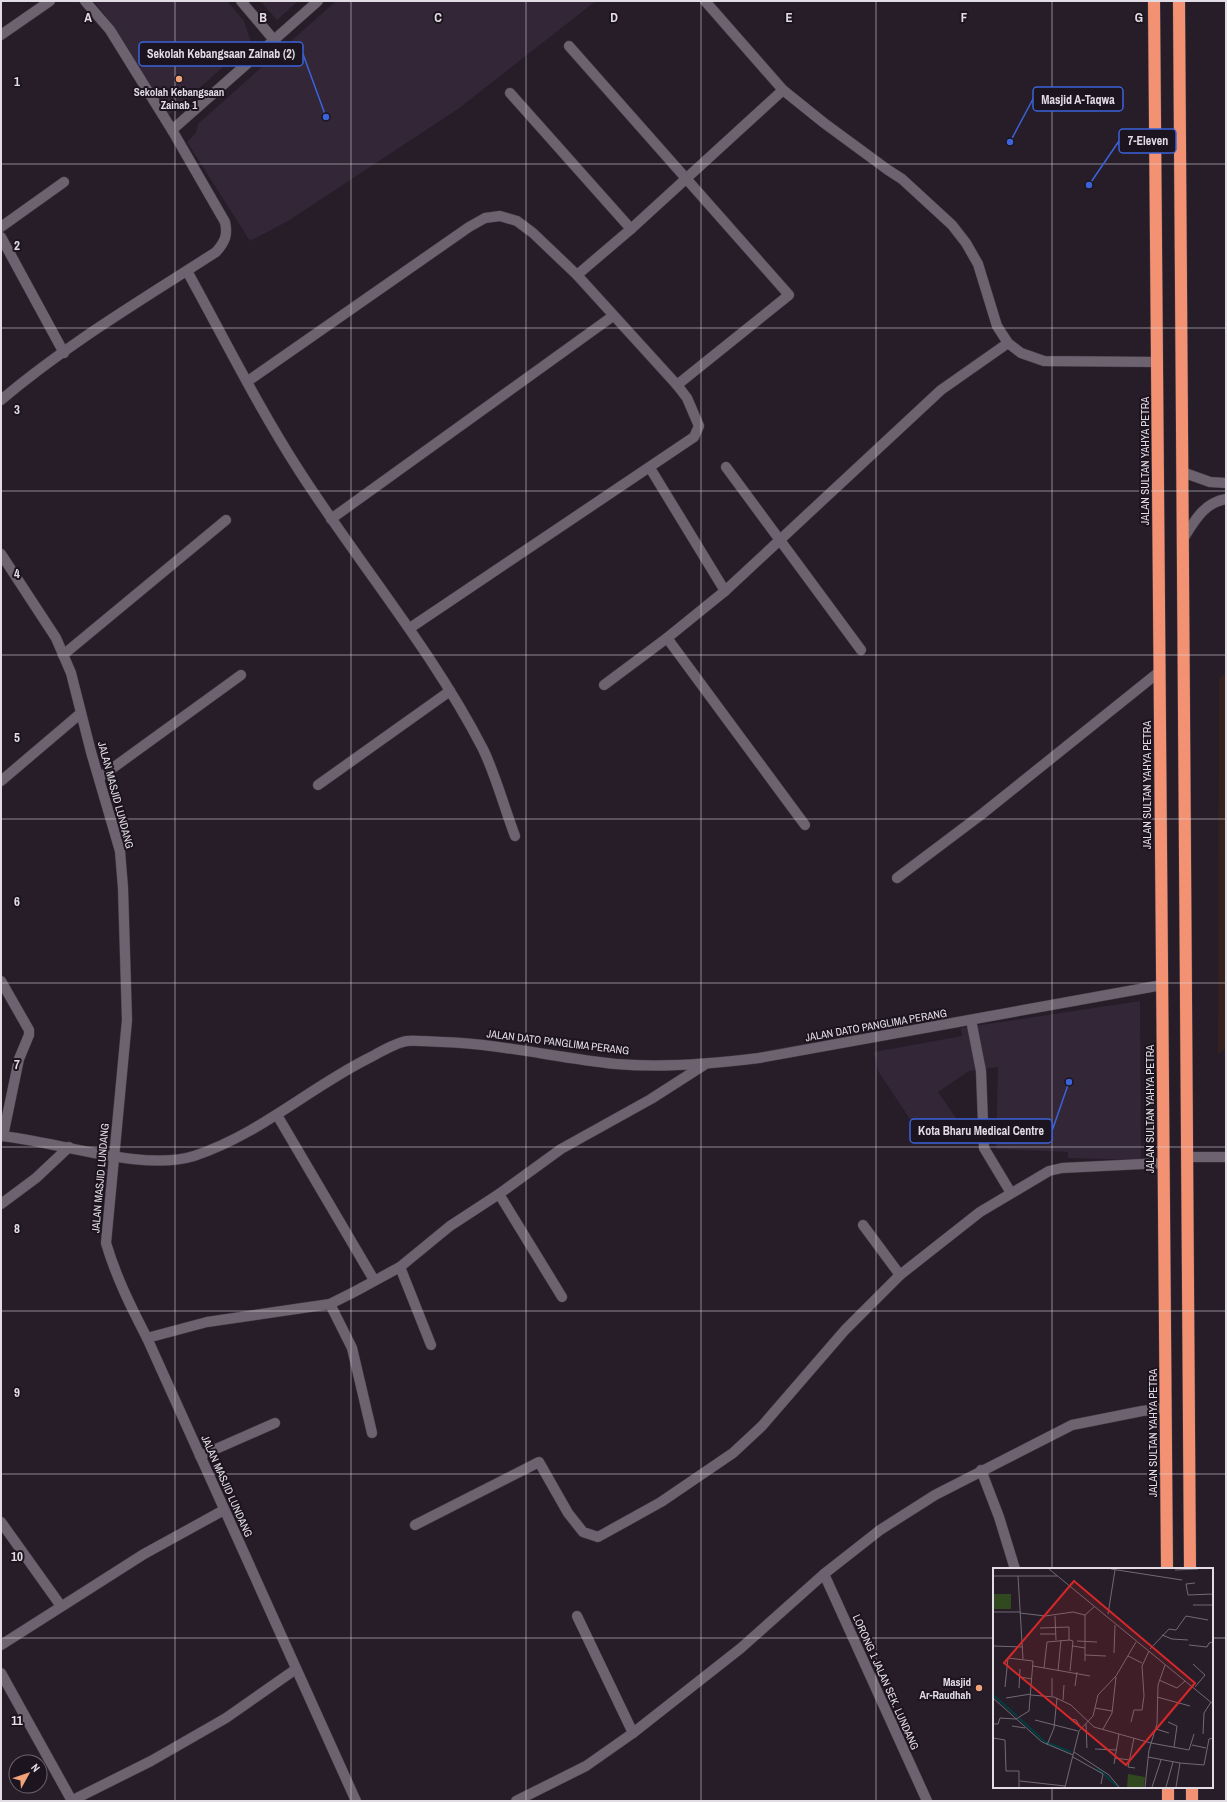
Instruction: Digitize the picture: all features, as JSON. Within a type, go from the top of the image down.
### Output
[{"type":"highway","name":"JALAN SULTAN YAHYA PETRA","points":[[1154,1],[1167,1568]]},
{"type":"highway","points":[[1179,1],[1190,1568]]},
{"type":"highway","points":[[1168,1788],[1168,1801]]},
{"type":"highway","points":[[1192,1788],[1192,1801]]},
{"type":"street","points":[[1,35],[50,1]]},
{"type":"street","points":[[1,400],[19,385],[125,310],[216,252],[225,240],[227,231],[225,222],[172,130],[110,30],[85,1]]},
{"type":"street","points":[[241,1],[274,40]]},
{"type":"street","points":[[172,130],[318,1]]},
{"type":"street","points":[[705,1],[784,90],[837,132],[902,179],[952,225],[966,243],[978,264],[997,326],[1008,343],[1022,353],[1044,361],[1157,362]]},
{"type":"street","points":[[569,46],[789,295],[677,385]]},
{"type":"street","points":[[577,275],[631,229],[784,90]]},
{"type":"street","points":[[510,93],[631,229]]},
{"type":"street","points":[[1,227],[64,182]]},
{"type":"street","points":[[248,381],[469,227],[485,218],[500,216],[517,221],[533,233],[577,275],[677,385],[687,398],[698,426],[694,438],[410,628]]},
{"type":"street","points":[[1,237],[64,353]]},
{"type":"street","points":[[187,271],[298,470],[331,519],[410,628],[450,691],[483,750],[515,836]]},
{"type":"street","points":[[331,519],[613,316]]},
{"type":"street","points":[[604,685],[667,638],[725,591],[915,412],[941,390],[1008,343]]},
{"type":"street","points":[[726,467],[860,650]]},
{"type":"street","points":[[650,468],[725,591]]},
{"type":"street","points":[[1182,472],[1210,482],[1226,483]]},
{"type":"street","points":[[1183,539],[1202,511],[1213,503],[1226,499]]},
{"type":"street","points":[[64,655],[226,520]]},
{"type":"street","name":"JALAN MASJID LUNDANG","points":[[1,554],[56,638],[64,655],[71,673],[120,851],[123,888],[127,1020],[106,1243],[117,1277],[200,1456],[356,1801]]},
{"type":"street","points":[[667,638],[805,825]]},
{"type":"street","points":[[897,878],[968,825],[1159,672]]},
{"type":"street","points":[[99,778],[241,675]]},
{"type":"street","points":[[318,785],[450,691]]},
{"type":"street","points":[[1,781],[81,713]]},
{"type":"street","points":[[1,981],[29,1030],[29,1035],[20,1059],[2,1136]]},
{"type":"street","name":"JALAN DATO PANGLIMA PERANG","points":[[2,1136],[115,1156],[158,1160],[192,1156],[244,1135],[349,1068],[406,1041],[469,1043],[617,1064],[705,1065],[759,1058],[1162,985]]},
{"type":"street","points":[[971,1020],[981,1071],[984,1148],[1011,1194]]},
{"type":"street","points":[[146,1338],[207,1322],[330,1304],[400,1267],[450,1226],[499,1194],[561,1149],[651,1099],[705,1065]]},
{"type":"street","points":[[277,1115],[374,1280]]},
{"type":"street","points":[[1,1204],[36,1178],[69,1147]]},
{"type":"street","points":[[1187,1157],[1226,1157]]},
{"type":"street","points":[[415,1525],[539,1462],[573,1520],[583,1532],[598,1537],[666,1499],[733,1453],[762,1426],[845,1330],[900,1275],[968,1220],[1049,1172],[1062,1168],[1163,1163]]},
{"type":"street","points":[[499,1194],[562,1297]]},
{"type":"street","points":[[863,1225],[900,1275]]},
{"type":"street","points":[[400,1267],[430,1345]]},
{"type":"street","points":[[330,1304],[352,1348],[372,1432]]},
{"type":"street","points":[[516,1801],[532,1798],[586,1766],[633,1733],[741,1648],[824,1574],[880,1530],[935,1495],[981,1470],[1081,1422],[1165,1408]]},
{"type":"street","points":[[200,1456],[275,1423]]},
{"type":"street","points":[[981,1470],[1000,1517],[1015,1568]]},
{"type":"street","points":[[1,1644],[144,1554],[224,1510]]},
{"type":"street","points":[[1,1522],[61,1606]]},
{"type":"street","name":"LORONG 1 JALAN SEK. LUNDANG","points":[[824,1574],[926,1801]]},
{"type":"street","points":[[577,1616],[633,1733]]},
{"type":"street","points":[[1,1673],[72,1801],[151,1761],[226,1718],[296,1669]]},
{"type":"shaded area","name":"Sekolah Kebangsaan Zainab 1","points":[[94,1],[227,1],[244,21],[251,42],[169,115],[118,32]]},
{"type":"shaded area","points":[[260,1],[298,1],[277,20]]},
{"type":"shaded area","points":[[336,1],[596,1],[458,109],[288,221],[250,241],[187,142],[196,133],[198,124]]},
{"type":"shaded area","points":[[1226,673],[1226,1049],[1218,1054],[1219,678]]},
{"type":"shaded area","points":[[1140,1001],[1141,1160],[1068,1158],[1068,1152],[996,1149],[998,1067],[969,1071],[938,1092],[956,1118],[922,1137],[878,1071],[874,1052],[962,1036],[961,1028]]},
{"type":"place","name":"Sekolah Kebangsaan Zainab 1","points":[[179,79]]},
{"type":"place","name":"Sekolah Kebangsaan Zainab (2)","points":[[326,117]]},
{"type":"place","name":"Masjid A-Taqwa","points":[[1010,142]]},
{"type":"place","name":"7-Eleven","points":[[1089,185]]},
{"type":"place","name":"Kota Bharu Medical Centre","points":[[1069,1082]]},
{"type":"place","name":"Masjid Ar-Raudhah","points":[[979,1688]]}]
